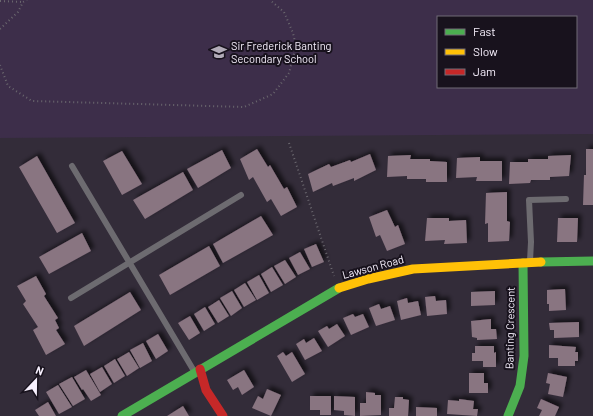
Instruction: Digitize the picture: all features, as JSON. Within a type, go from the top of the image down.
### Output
[{"type":"street","name":"Lawson Road","points":[[122,416],[339,288],[368,278],[413,269],[593,261]]},
{"type":"street","name":"Banting Crescent","points":[[508,416],[520,386],[524,356],[526,263]]},
{"type":"street","points":[[197,371],[206,390],[223,416]]},
{"type":"lane","points":[[72,166],[129,262],[197,371]]},
{"type":"lane","points":[[71,298],[241,196]]},
{"type":"lane","points":[[526,263],[531,242],[529,200],[566,199]]},
{"type":"path","points":[[0,1],[23,2],[27,0]]},
{"type":"path","points":[[0,65],[8,86],[32,101],[244,107],[273,94],[289,73],[296,46],[293,33],[284,12],[270,0]]},
{"type":"path","points":[[0,30],[18,12],[23,2]]},
{"type":"path","points":[[289,143],[339,288]]},
{"type":"shaded area","name":"Sir Frederick Banting Secondary School","points":[[0,0],[593,0],[593,134],[0,138]]},
{"type":"building","points":[[257,149],[268,167],[270,165],[284,189],[287,187],[297,207],[281,216],[271,199],[267,202],[253,177],[249,180],[240,159]]},
{"type":"building","points":[[586,149],[593,149],[593,205],[583,205],[584,175],[586,175]]},
{"type":"building","points":[[222,150],[231,168],[198,188],[187,169]]},
{"type":"building","points":[[122,151],[142,184],[122,195],[103,161]]},
{"type":"building","points":[[370,154],[376,170],[354,181],[354,178],[333,186],[332,183],[313,192],[308,174],[329,164],[331,167],[350,160],[351,162]]},
{"type":"building","points":[[411,155],[410,159],[430,159],[430,161],[447,162],[447,182],[426,182],[426,179],[407,179],[407,176],[387,177],[388,156]]},
{"type":"building","points":[[571,155],[569,176],[550,177],[550,180],[531,180],[530,183],[509,184],[510,162],[528,162],[528,159],[548,159],[548,156]]},
{"type":"building","points":[[37,156],[75,223],[57,233],[19,167]]},
{"type":"building","points":[[480,157],[480,161],[502,161],[502,181],[476,181],[477,177],[456,178],[457,158]]},
{"type":"building","points":[[183,172],[193,190],[145,219],[133,200]]},
{"type":"building","points":[[507,192],[507,221],[510,222],[509,241],[488,242],[488,223],[485,224],[486,193]]},
{"type":"building","points":[[387,210],[395,227],[398,225],[405,244],[387,251],[380,235],[376,237],[369,217]]},
{"type":"building","points":[[261,216],[273,235],[223,263],[213,244]]},
{"type":"building","points":[[427,218],[449,218],[449,221],[466,220],[467,243],[444,244],[445,240],[425,241]]},
{"type":"building","points":[[558,218],[578,218],[577,242],[557,242]]},
{"type":"building","points":[[82,233],[91,251],[49,274],[39,257]]},
{"type":"building","points":[[316,244],[324,262],[312,267],[304,249]]},
{"type":"building","points":[[209,246],[220,266],[170,295],[159,275]]},
{"type":"building","points":[[300,252],[310,269],[298,275],[289,258]]},
{"type":"building","points":[[285,260],[296,277],[285,284],[274,266]]},
{"type":"building","points":[[272,267],[283,285],[271,292],[261,274]]},
{"type":"building","points":[[259,275],[269,293],[257,300],[247,282]]},
{"type":"building","points":[[36,276],[46,294],[44,296],[58,318],[55,320],[59,328],[56,330],[65,344],[46,355],[33,330],[38,327],[23,304],[26,301],[17,286]]},
{"type":"building","points":[[245,283],[256,300],[244,307],[234,290]]},
{"type":"building","points":[[565,289],[566,310],[549,311],[549,304],[547,304],[547,290]]},
{"type":"building","points":[[232,291],[242,308],[231,316],[220,298]]},
{"type":"building","points":[[495,291],[495,305],[471,306],[471,292]]},
{"type":"building","points":[[130,292],[141,310],[84,346],[74,326]]},
{"type":"building","points":[[435,296],[436,301],[446,300],[447,314],[427,316],[425,297]]},
{"type":"building","points":[[407,298],[408,303],[418,301],[421,315],[401,320],[397,301]]},
{"type":"building","points":[[219,300],[229,316],[218,323],[208,307]]},
{"type":"building","points":[[379,304],[381,309],[390,306],[395,320],[376,326],[369,308]]},
{"type":"building","points":[[205,307],[215,324],[204,331],[194,314]]},
{"type":"building","points":[[353,314],[355,317],[363,314],[369,327],[351,335],[343,318]]},
{"type":"building","points":[[190,316],[200,333],[189,340],[178,323]]},
{"type":"building","points":[[491,319],[491,329],[496,329],[497,339],[477,340],[477,338],[472,337],[471,321]]},
{"type":"building","points":[[579,322],[579,337],[554,338],[554,330],[550,330],[549,323]]},
{"type":"building","points":[[337,324],[345,336],[328,347],[318,331],[327,326],[329,329]]},
{"type":"building","points":[[158,334],[168,351],[156,359],[146,341]]},
{"type":"building","points":[[314,338],[322,351],[305,360],[296,344],[304,339],[306,343]]},
{"type":"building","points":[[143,343],[152,361],[140,368],[130,350]]},
{"type":"building","points":[[549,345],[576,347],[575,352],[578,352],[578,361],[575,361],[575,366],[558,366],[558,358],[549,358]]},
{"type":"building","points":[[475,346],[494,346],[494,353],[496,352],[496,367],[483,367],[483,361],[472,361],[472,353],[475,353]]},
{"type":"building","points":[[129,352],[139,368],[127,376],[117,359]]},
{"type":"building","points":[[283,352],[286,356],[292,352],[305,374],[292,382],[277,356]]},
{"type":"building","points":[[115,359],[125,376],[114,383],[104,366]]},
{"type":"building","points":[[102,367],[112,384],[100,392],[90,374]]},
{"type":"building","points":[[86,370],[101,395],[91,401],[74,377]]},
{"type":"building","points":[[244,370],[254,387],[242,395],[238,387],[233,390],[227,380]]},
{"type":"building","points":[[469,373],[484,373],[484,383],[488,383],[488,393],[469,393]]},
{"type":"building","points":[[548,373],[567,377],[563,397],[548,394],[550,384],[546,383]]},
{"type":"building","points":[[72,377],[85,399],[73,406],[59,384]]},
{"type":"building","points":[[58,385],[72,407],[59,414],[46,392]]},
{"type":"building","points":[[267,389],[281,395],[271,416],[252,408],[258,396],[263,399]]},
{"type":"building","points":[[366,392],[381,395],[381,415],[360,416],[360,403],[366,403]]},
{"type":"building","points":[[310,396],[331,396],[331,415],[320,415],[320,410],[310,410]]},
{"type":"building","points":[[334,396],[355,397],[355,416],[344,415],[344,411],[334,410]]},
{"type":"building","points":[[395,397],[403,397],[403,399],[409,400],[408,416],[389,416],[389,408],[394,408]]},
{"type":"building","points":[[459,399],[474,401],[473,409],[478,409],[477,416],[447,414],[448,400],[459,401]]},
{"type":"building","points":[[541,399],[559,407],[555,416],[539,416],[542,410],[537,408]]},
{"type":"building","points":[[48,402],[56,416],[39,416],[35,410]]},
{"type":"building","points":[[183,406],[189,416],[167,416]]},
{"type":"building","points":[[416,407],[437,408],[437,416],[416,416]]},
{"type":"traffic: fast","points":[[541,262],[593,261]]},
{"type":"traffic: fast","points":[[508,416],[520,386],[524,356],[523,263]]},
{"type":"traffic: fast","points":[[122,416],[339,288]]},
{"type":"traffic: slow","points":[[339,288],[368,279],[413,269],[541,262]]},
{"type":"traffic: jam","points":[[200,369],[206,390],[223,416]]},
{"type":"place","name":"Sir Frederick Banting Secondary School","points":[[219,52]]}]
